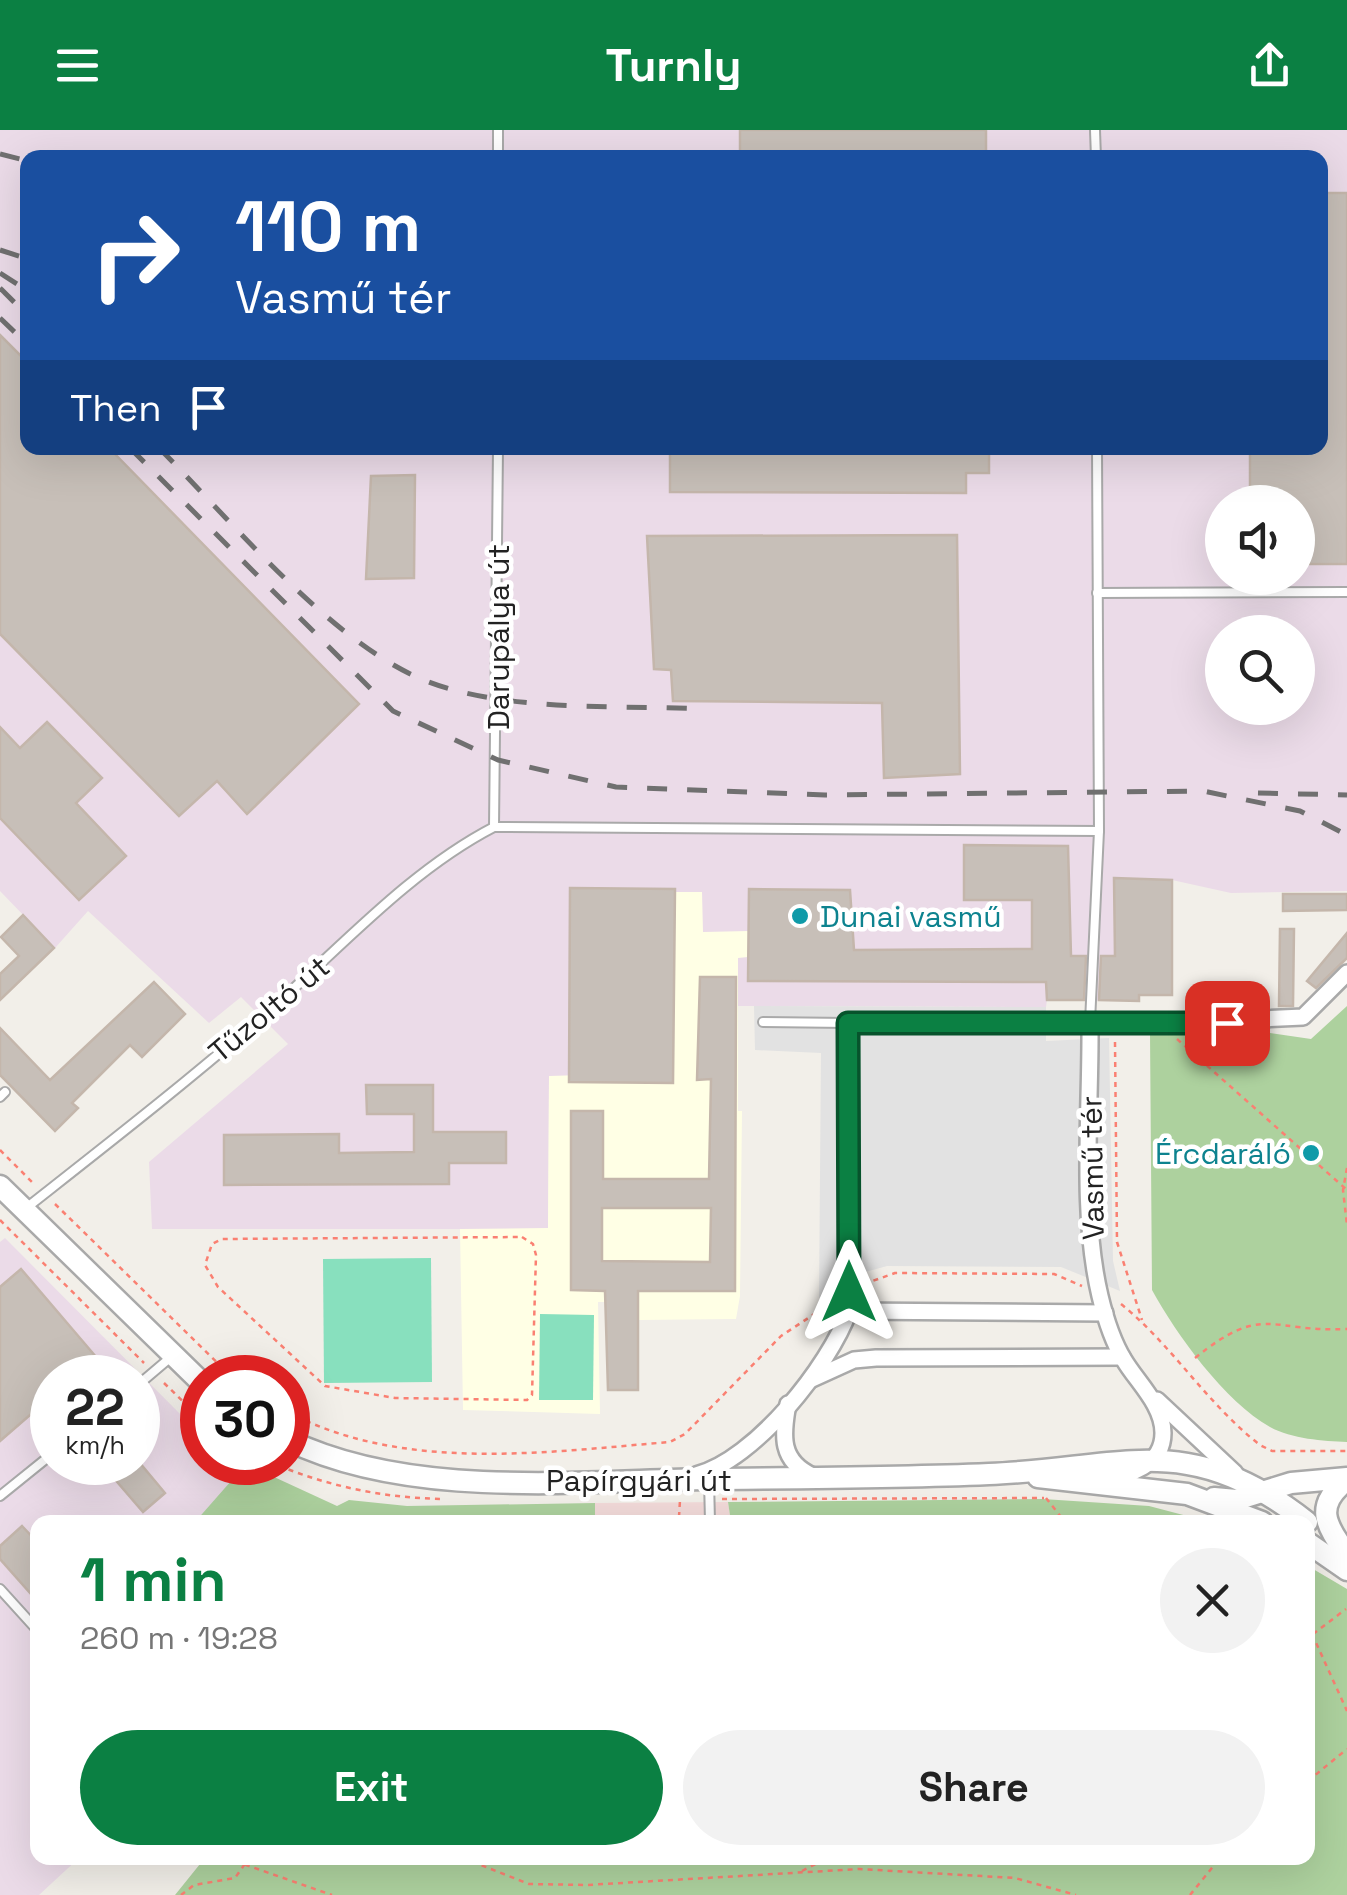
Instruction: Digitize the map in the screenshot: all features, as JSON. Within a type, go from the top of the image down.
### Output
[{"type":"street","points":[[677,1480],[704,1473],[738,1454],[788,1404],[842,1331],[849,1310],[848,1023],[1160,1024],[1302,1017],[1347,973]]},
{"type":"street","name":"Vasmű tér","points":[[1090,1022],[1092,1237],[1099,1292],[1122,1357],[1143,1387]]},
{"type":"street","points":[[8,1199],[180,1365]]},
{"type":"street","points":[[849,1310],[1105,1313]]},
{"type":"street","points":[[806,1382],[854,1360],[876,1358],[1122,1357]]},
{"type":"street","points":[[1076,1480],[1120,1477],[1153,1459],[1164,1430],[1143,1387]]},
{"type":"street","points":[[1143,1387],[1224,1465],[1296,1515]]},
{"type":"street","points":[[788,1404],[784,1430],[788,1458],[798,1469],[822,1480]]},
{"type":"street","name":"Papírgyári út","points":[[310,1448],[377,1472],[449,1478],[677,1480],[709,1489],[822,1480],[996,1474]]},
{"type":"street","points":[[996,1474],[1153,1459],[1208,1468],[1265,1491]]},
{"type":"street","points":[[996,1474],[1236,1500],[1313,1478],[1347,1479]]},
{"type":"street","points":[[1347,1479],[1332,1491],[1323,1511],[1347,1556]]},
{"type":"street","points":[[1187,1494],[1243,1515]]},
{"type":"street","points":[[1315,1530],[1347,1556]]},
{"type":"street","points":[[1315,1548],[1347,1570]]},
{"type":"lane","name":"Darupálya út","points":[[494,827],[498,455]]},
{"type":"lane","points":[[1090,1022],[1098,831],[1097,455]]},
{"type":"lane","points":[[1097,593],[1347,592]]},
{"type":"lane","points":[[494,827],[1098,831]]},
{"type":"lane","name":"Tűzoltó út","points":[[8,1199],[44,1194],[262,1018],[426,872],[464,843],[494,827]]},
{"type":"lane","points":[[763,1022],[848,1023]]},
{"type":"lane","points":[[160,1367],[171,1357]]},
{"type":"lane","points":[[0,1496],[30,1472]]},
{"type":"lane","points":[[709,1489],[710,1515]]},
{"type":"lane","points":[[0,1589],[30,1622]]},
{"type":"path","points":[[1115,1022],[1117,1242],[1142,1321]]},
{"type":"path","points":[[1160,1024],[1345,1190]]},
{"type":"path","points":[[0,1150],[209,1355]]},
{"type":"path","points":[[1347,1168],[1347,1226]]},
{"type":"path","points":[[0,1220],[137,1355]]},
{"type":"path","points":[[222,1239],[528,1239],[536,1255],[532,1395],[527,1400],[394,1398],[325,1386],[208,1276],[207,1253],[222,1239]]},
{"type":"path","points":[[310,1420],[377,1444],[448,1452],[568,1450],[670,1442],[684,1434],[781,1336],[849,1292],[895,1273],[1054,1274],[1099,1292],[1142,1321],[1198,1385],[1260,1444],[1272,1451],[1347,1451]]},
{"type":"path","points":[[1195,1358],[1237,1326],[1255,1322],[1347,1329]]},
{"type":"path","points":[[160,1378],[180,1398]]},
{"type":"path","points":[[679,1515],[680,1499],[709,1489],[1063,1499]]},
{"type":"path","points":[[1046,1498],[1059,1515]]},
{"type":"path","points":[[1315,1633],[1346,1608]]},
{"type":"path","points":[[1315,1642],[1347,1711]]},
{"type":"path","points":[[1315,1775],[1347,1749]]},
{"type":"path","points":[[481,1865],[530,1884],[587,1885],[858,1870],[1014,1878],[1076,1895]]},
{"type":"path","points":[[799,1873],[814,1865]]},
{"type":"path","points":[[1190,1895],[1214,1865]]},
{"type":"path","points":[[181,1895],[194,1885],[235,1878],[246,1866],[332,1895]]},
{"type":"shaded area","points":[[0,130],[1347,130],[1347,891],[1231,893],[1172,880],[1172,995],[1139,995],[1139,1001],[1047,1000],[1046,1007],[738,1006],[738,958],[749,932],[702,932],[583,1075],[549,1077],[548,1229],[152,1229],[149,1162],[288,1044],[241,997],[209,1023],[88,911],[55,948],[0,891]]},
{"type":"shaded area","points":[[581,892],[702,892],[703,932],[749,931],[748,957],[738,958],[738,1111],[742,1111],[740,1296],[736,1319],[638,1320],[637,1302],[598,1302],[600,1414],[463,1410],[460,1229],[548,1228],[549,1076],[582,1075]]},
{"type":"shaded area","points":[[754,1006],[1046,1007],[1046,1041],[1109,1038],[1113,1261],[1120,1291],[1061,1267],[887,1266],[844,1278],[819,1298],[821,1053],[755,1050]]},
{"type":"shaded area","points":[[5,1238],[121,1355],[30,1355],[30,1485],[160,1485],[160,1394],[180,1414],[180,1485],[291,1486],[256,1515],[30,1515],[30,1865],[71,1865],[39,1895],[0,1895],[0,1242]]},
{"type":"shaded area","points":[[728,1502],[730,1515],[595,1515],[595,1503]]},
{"type":"green space","points":[[1347,1006],[1347,1442],[1288,1434],[1253,1416],[1203,1366],[1152,1290],[1150,1033],[1270,1033],[1311,1039]]},
{"type":"green space","points":[[431,1258],[432,1382],[324,1383],[323,1259]]},
{"type":"green space","points":[[540,1314],[594,1315],[593,1400],[539,1400]]},
{"type":"green space","points":[[228,1485],[292,1485],[337,1506],[349,1500],[407,1506],[595,1503],[595,1515],[201,1515]]},
{"type":"green space","points":[[1043,1499],[1149,1506],[1183,1515],[730,1515],[728,1502]]},
{"type":"green space","points":[[1315,1570],[1347,1589],[1347,1895],[175,1895],[199,1865],[1315,1865]]},
{"type":"building","points":[[740,130],[986,130],[986,150],[740,150]]},
{"type":"building","points":[[1328,193],[1347,193],[1347,564],[1315,564],[1315,485],[1250,485],[1250,455],[1328,455]]},
{"type":"building","points":[[0,335],[20,355],[20,455],[116,455],[359,704],[247,814],[217,781],[179,816],[0,634]]},
{"type":"building","points":[[670,455],[989,455],[989,473],[966,473],[966,493],[670,492]]},
{"type":"building","points":[[415,475],[414,578],[366,579],[371,476]]},
{"type":"building","points":[[957,535],[960,774],[884,778],[882,703],[673,701],[671,670],[654,669],[647,536]]},
{"type":"building","points":[[47,722],[102,778],[76,803],[126,856],[79,900],[0,818],[0,727],[20,748]]},
{"type":"building","name":"Dunai vasmű","points":[[964,845],[1068,846],[1071,956],[1086,956],[1084,1000],[1047,1000],[1046,982],[748,981],[749,889],[850,890],[854,950],[1032,949],[1032,900],[964,900]]},
{"type":"building","points":[[1114,878],[1172,880],[1172,995],[1139,995],[1139,1001],[1099,1000],[1101,956],[1115,956]]},
{"type":"building","points":[[570,888],[675,889],[673,1083],[569,1082]]},
{"type":"building","points":[[1283,894],[1347,894],[1347,910],[1283,911]]},
{"type":"building","points":[[23,915],[54,948],[0,1000],[0,974],[19,956],[1,937]]},
{"type":"building","points":[[1280,929],[1294,929],[1293,1006],[1279,1006]]},
{"type":"building","points":[[1347,933],[1347,958],[1316,988],[1307,981]]},
{"type":"building","points":[[700,977],[736,977],[735,1291],[638,1291],[638,1390],[608,1390],[605,1291],[571,1290],[571,1111],[603,1111],[603,1179],[709,1179],[711,1079],[697,1080]],"holes":[[[602,1208],[711,1208],[710,1262],[602,1261]]]},
{"type":"building","points":[[154,982],[185,1014],[142,1057],[130,1045],[72,1103],[78,1108],[55,1131],[0,1075],[0,1028],[50,1080]]},
{"type":"building","points":[[366,1085],[433,1085],[433,1132],[506,1132],[506,1163],[449,1163],[449,1184],[224,1185],[224,1135],[339,1134],[339,1153],[414,1152],[414,1114],[367,1114]]},
{"type":"building","points":[[21,1269],[94,1355],[30,1355],[30,1415],[0,1441],[0,1287]]},
{"type":"building","points":[[120,1485],[158,1485],[165,1493],[143,1512]]},
{"type":"building","points":[[22,1526],[30,1534],[30,1593],[0,1559],[0,1546]]},
{"type":"railway","points":[[0,154],[20,159]]},
{"type":"railway","points":[[0,250],[20,256]]},
{"type":"railway","points":[[0,273],[20,286]]},
{"type":"railway","points":[[0,288],[20,308]]},
{"type":"railway","points":[[0,318],[20,337]]},
{"type":"railway","points":[[137,455],[393,711],[498,760],[616,787],[825,795],[1203,791],[1300,811],[1347,835]]},
{"type":"railway","points":[[166,455],[320,611],[393,665],[460,692],[528,703],[703,709]]},
{"type":"railway","points":[[1258,793],[1347,795]]},
{"type":"place","name":"Dunai vasmű","points":[[800,916]]},
{"type":"place","name":"Ércdaráló","points":[[1311,1153]]},
{"type":"route","points":[[849,1292],[848,1023],[1227,1023]]}]
